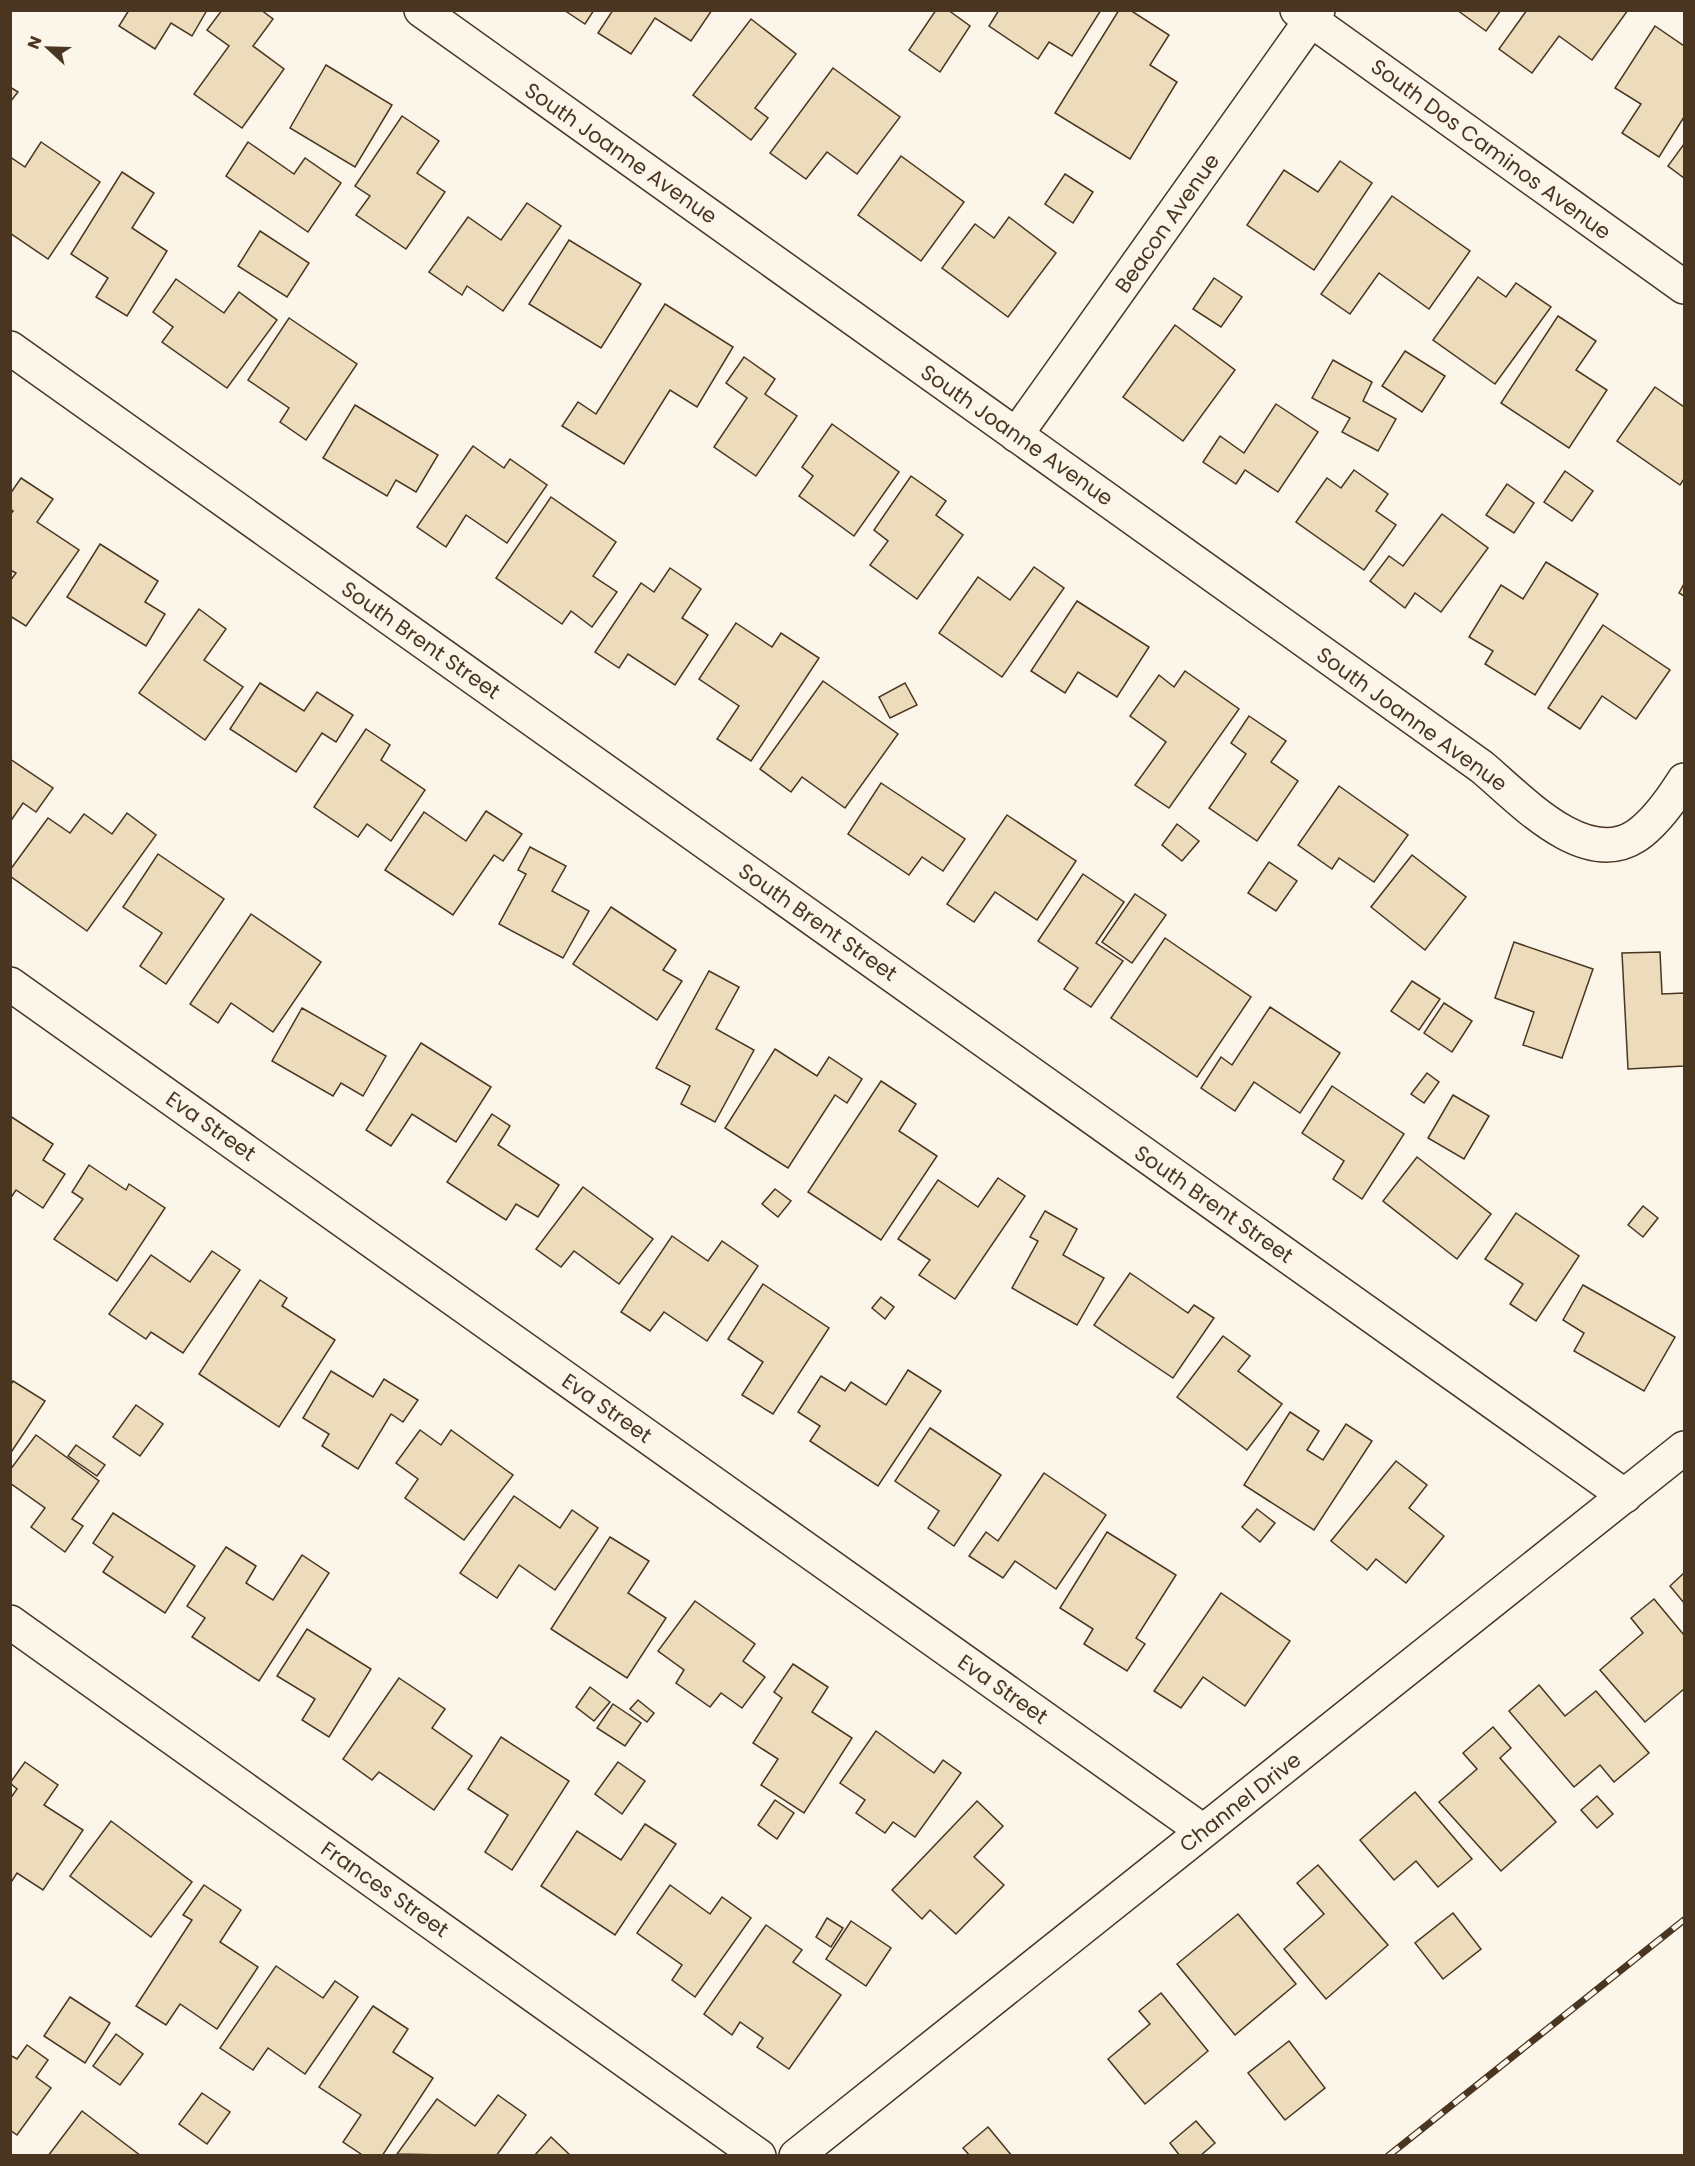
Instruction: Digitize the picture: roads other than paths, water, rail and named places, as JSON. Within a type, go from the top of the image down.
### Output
[{"type":"street","name":"South Joanne Avenue","points":[[420,10],[1482,767],[1550,825],[1566,835],[1602,845],[1618,844],[1636,836],[1650,824],[1684,780]]},
{"type":"street","name":"Beacon Avenue","points":[[1016,435],[1309,14]]},
{"type":"street","name":"South Dos Caminos Avenue","points":[[1309,14],[1684,287]]},
{"type":"street","name":"South Brent Street","points":[[10,348],[1624,1496]]},
{"type":"street","name":"Eva Street","points":[[10,984],[1203,1831]]},
{"type":"street","name":"Channel Drive","points":[[796,2156],[1684,1448]]},
{"type":"street","name":"Frances Street","points":[[10,1622],[759,2156]]},
{"type":"railway","points":[[1388,2156],[1684,1920]]}]
